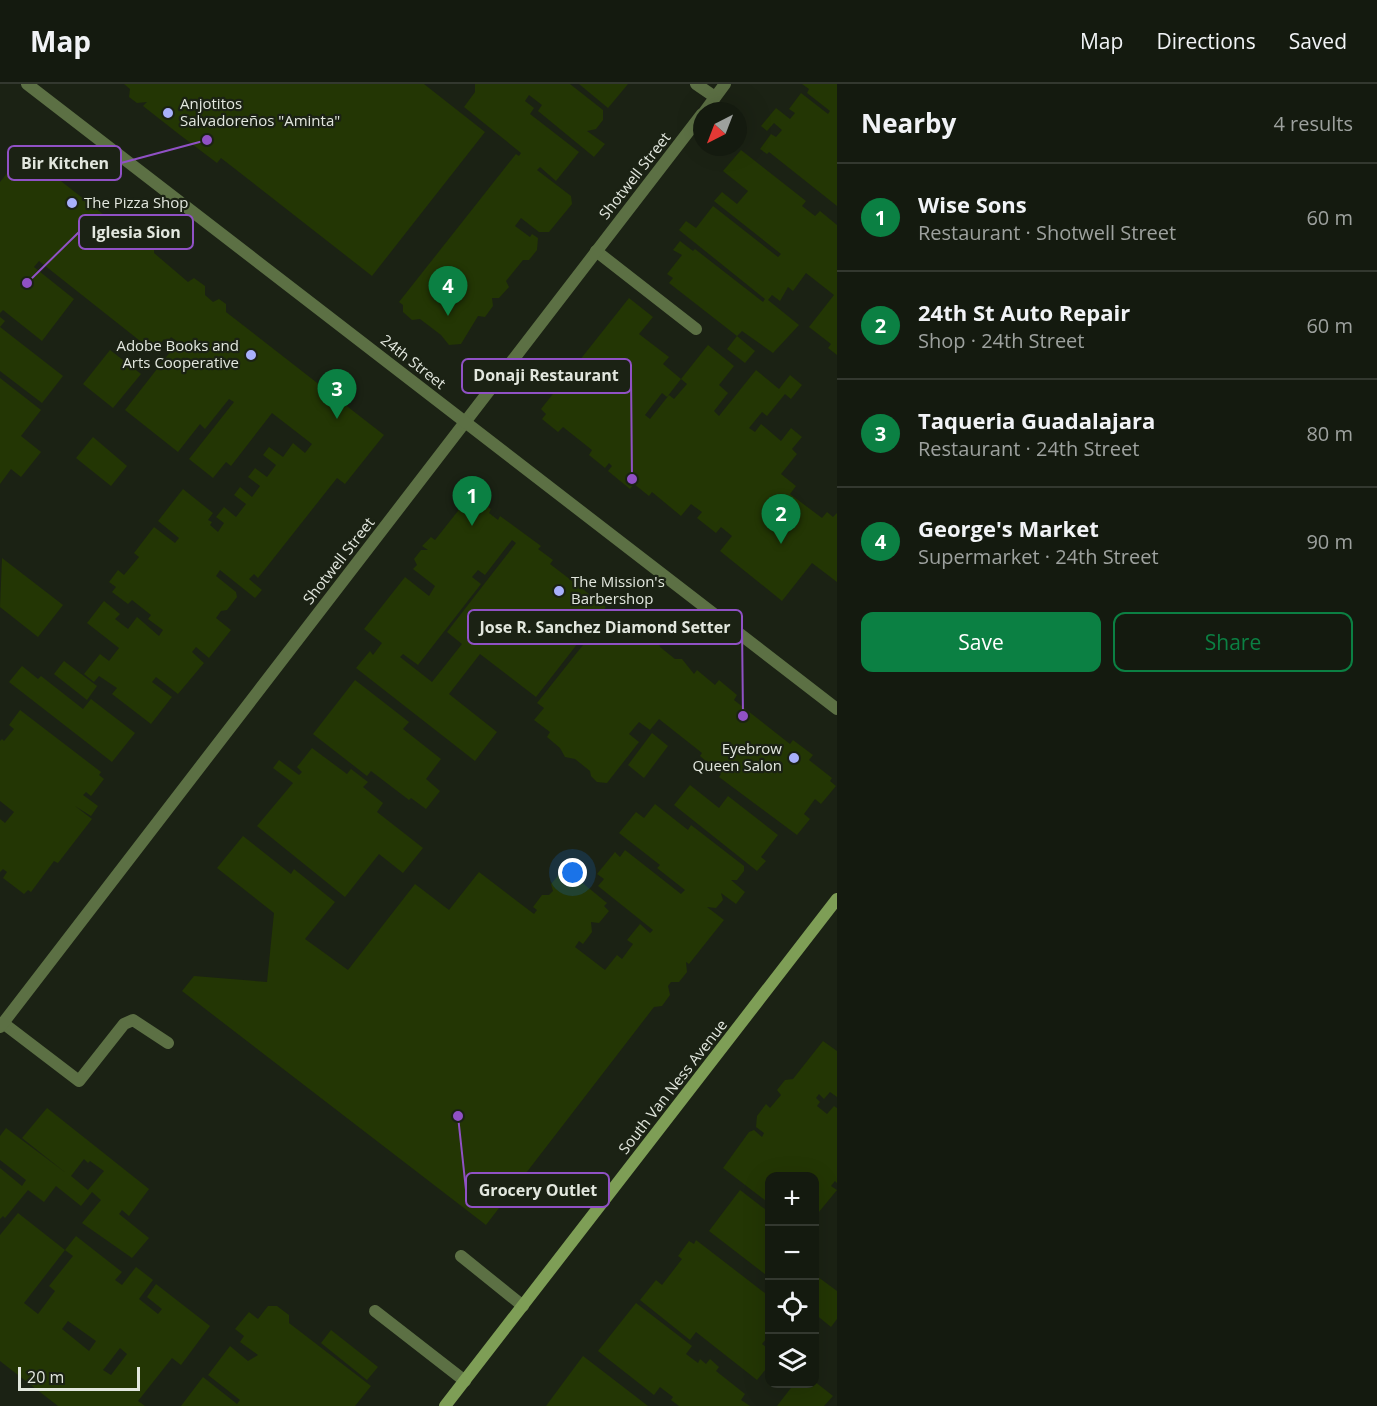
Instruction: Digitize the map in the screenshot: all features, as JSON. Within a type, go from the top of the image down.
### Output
[{"type":"main road","name":"South Van Ness Avenue","points":[[446,1406],[837,900]]},
{"type":"street","name":"24th Street","points":[[27,84],[837,709]]},
{"type":"street","points":[[696,84],[715,97]]},
{"type":"street","name":"Shotwell Street","points":[[711,102],[725,84]]},
{"type":"street","name":"Shotwell Street","points":[[2,1025],[693,126]]},
{"type":"street","points":[[596,251],[696,329]]},
{"type":"street","points":[[2,1025],[79,1081],[124,1024],[134,1020],[168,1043]]},
{"type":"street","points":[[461,1256],[523,1306]]},
{"type":"street","points":[[375,1311],[465,1381]]},
{"type":"building","points":[[124,84],[424,84],[485,132],[372,276],[221,158],[217,163],[180,135],[143,106],[147,102],[137,103],[129,97],[130,89]]},
{"type":"building","points":[[475,84],[570,84],[603,110],[603,120],[596,129],[587,131],[605,144],[594,157],[538,111],[542,105],[529,95],[525,101],[534,108],[530,114],[579,152],[556,181],[540,167],[537,170],[571,196],[572,204],[549,232],[539,232],[521,218],[515,226],[530,237],[532,234],[538,238],[537,250],[529,260],[523,260],[506,281],[509,287],[499,298],[492,298],[493,306],[485,317],[478,316],[461,344],[449,345],[441,335],[420,319],[412,320],[403,312],[403,305],[399,302],[516,154],[519,156],[521,153],[464,107],[475,92]]},
{"type":"building","points":[[579,84],[628,84],[608,108]]},
{"type":"building","points":[[802,84],[837,84],[837,206],[769,152],[767,154],[760,149],[771,134],[776,137],[782,130],[774,123],[767,131],[761,126],[776,108],[790,119],[795,113],[789,109],[801,93],[828,114],[830,111],[807,93],[809,89]]},
{"type":"building","points":[[24,152],[127,233],[125,235],[133,241],[134,239],[138,243],[145,240],[154,248],[154,253],[188,282],[194,278],[205,286],[205,295],[213,302],[219,299],[226,304],[226,312],[384,435],[345,484],[337,478],[258,578],[254,574],[249,579],[262,590],[255,598],[220,570],[216,576],[236,592],[237,597],[227,610],[221,611],[216,618],[231,630],[209,658],[196,647],[192,652],[204,663],[178,694],[156,677],[152,682],[172,697],[151,724],[112,694],[117,688],[99,676],[94,682],[84,674],[100,654],[109,661],[119,648],[87,623],[104,601],[120,614],[115,619],[128,629],[137,617],[159,636],[163,630],[148,619],[151,615],[132,600],[128,604],[112,592],[116,587],[109,582],[118,570],[124,575],[139,557],[134,553],[154,527],[175,543],[179,538],[158,521],[183,489],[213,513],[208,520],[218,532],[224,523],[216,517],[224,507],[236,517],[246,504],[234,495],[240,487],[252,497],[260,486],[248,477],[255,468],[267,477],[276,465],[263,455],[269,447],[283,457],[293,443],[305,453],[312,444],[272,413],[231,466],[226,462],[213,478],[189,459],[234,402],[229,399],[205,429],[200,424],[178,452],[125,410],[178,342],[171,337],[168,342],[164,339],[154,352],[39,261],[34,267],[74,299],[42,341],[3,310],[0,313],[0,182]]},
{"type":"building","points":[[747,155],[806,201],[802,206],[815,216],[820,211],[837,225],[837,355],[828,348],[831,344],[809,327],[834,295],[806,273],[793,291],[788,287],[780,301],[772,295],[768,300],[799,325],[773,353],[742,331],[737,336],[669,283],[673,278],[667,274],[682,255],[673,250],[680,241],[693,251],[695,249],[763,302],[765,299],[679,230],[686,221],[696,228],[713,206],[778,257],[781,254],[714,201],[722,192],[737,204],[748,191],[723,171],[736,156]]},
{"type":"building","points":[[629,298],[653,317],[639,334],[669,357],[663,364],[681,379],[708,345],[734,366],[719,385],[728,393],[714,411],[719,416],[756,370],[779,389],[790,375],[802,385],[791,399],[785,394],[767,416],[762,412],[749,428],[755,432],[761,424],[781,441],[791,428],[802,437],[792,449],[797,454],[781,474],[796,486],[790,494],[822,518],[827,512],[833,517],[837,513],[837,582],[812,563],[782,601],[720,551],[732,536],[721,527],[716,533],[697,518],[702,512],[691,504],[681,516],[652,492],[649,496],[634,484],[630,489],[608,471],[612,466],[609,463],[605,468],[589,455],[592,450],[563,427],[558,432],[542,419],[546,414],[541,409]],"holes":[[[681,379],[687,384],[674,399],[669,395],[650,419],[645,415],[662,393],[667,397]]]},
{"type":"building","points":[[0,317],[5,321],[0,327]]},
{"type":"building","points":[[0,327],[63,376],[42,403],[0,371]]},
{"type":"building","points":[[737,336],[755,351],[745,363],[727,349]]},
{"type":"building","points":[[110,350],[141,374],[113,408],[83,384]]},
{"type":"building","points":[[0,378],[41,410],[21,436],[41,452],[21,477],[11,469],[0,484]]},
{"type":"building","points":[[93,437],[127,466],[111,486],[76,458]]},
{"type":"building","points":[[469,497],[472,500],[475,497],[491,509],[489,513],[498,520],[500,516],[541,546],[538,549],[553,560],[550,564],[606,607],[536,697],[480,654],[449,694],[497,732],[475,761],[356,668],[370,651],[373,655],[382,643],[364,629],[405,577],[429,596],[435,586],[413,569],[417,565],[414,559],[421,550],[428,550],[422,546],[431,537],[435,540]],"holes":[[[512,540],[516,543],[447,632],[462,644],[432,682],[400,657],[403,654],[418,665],[481,584],[472,577],[478,570],[485,575]]]},
{"type":"building","points":[[2,558],[63,605],[38,637],[0,607]]},
{"type":"building","points":[[610,611],[640,635],[642,632],[651,634],[658,640],[660,647],[675,659],[682,659],[694,674],[697,670],[715,685],[719,680],[737,695],[734,700],[790,744],[793,740],[813,755],[809,760],[832,778],[830,781],[836,786],[821,804],[815,799],[804,814],[810,819],[797,835],[719,777],[721,774],[700,756],[702,753],[659,719],[650,730],[639,722],[629,734],[639,742],[607,783],[597,782],[591,776],[590,771],[575,759],[565,757],[560,748],[547,737],[550,732],[534,720],[544,708],[537,703]]},
{"type":"building","points":[[64,661],[97,686],[87,700],[54,674]]},
{"type":"building","points":[[22,666],[38,679],[41,676],[83,709],[91,699],[135,733],[112,762],[9,682]]},
{"type":"building","points":[[355,680],[409,722],[403,729],[441,759],[426,779],[440,791],[426,809],[411,798],[409,800],[371,771],[367,776],[313,734]]},
{"type":"building","points":[[20,710],[101,772],[99,775],[104,779],[91,796],[86,792],[83,795],[98,806],[91,816],[75,806],[92,819],[58,863],[54,861],[31,892],[28,890],[24,894],[3,878],[7,872],[3,869],[0,872],[0,819],[5,823],[14,812],[0,801],[0,741],[2,739],[4,741],[14,729],[9,725]]},
{"type":"building","points":[[652,733],[668,746],[644,778],[628,765]]},
{"type":"building","points":[[312,748],[347,774],[351,769],[368,782],[363,787],[383,803],[377,812],[423,848],[403,873],[379,854],[345,897],[257,826],[293,783],[273,768],[279,760],[299,775],[302,772],[297,767]]},
{"type":"building","points":[[690,785],[719,808],[728,796],[778,835],[761,857],[766,861],[757,871],[674,805]]},
{"type":"building","points":[[655,804],[688,830],[691,825],[744,866],[744,871],[737,880],[731,880],[745,892],[736,904],[721,893],[723,900],[716,908],[707,907],[724,920],[689,964],[686,962],[687,972],[679,982],[671,982],[668,986],[670,995],[662,1006],[654,1007],[486,1225],[182,991],[194,976],[267,982],[274,913],[217,868],[243,836],[291,874],[294,869],[335,902],[305,939],[348,970],[415,884],[449,910],[479,872],[534,914],[537,910],[533,907],[542,895],[549,895],[553,891],[551,884],[561,872],[564,875],[568,871],[607,903],[604,906],[609,911],[599,923],[591,922],[592,932],[583,944],[579,941],[575,947],[605,970],[617,955],[622,959],[633,944],[627,940],[640,924],[650,933],[653,930],[598,886],[604,879],[597,874],[615,852],[620,857],[625,850],[681,894],[685,890],[657,868],[660,865],[619,833],[636,812],[644,818]]},
{"type":"building","points":[[823,1041],[837,1051],[837,1097],[830,1092],[824,1099],[819,1094],[816,1098],[820,1102],[817,1106],[827,1114],[834,1106],[837,1108],[837,1183],[835,1181],[831,1186],[837,1190],[819,1212],[819,1172],[765,1172],[765,1200],[723,1168],[749,1132],[754,1130],[762,1137],[764,1133],[756,1127],[757,1116],[766,1104],[770,1108],[781,1095],[777,1090],[785,1080],[793,1079]]},
{"type":"building","points":[[47,1108],[149,1189],[129,1216],[122,1210],[119,1214],[149,1238],[132,1258],[82,1223],[101,1200],[92,1192],[81,1206],[56,1186],[44,1202],[28,1190],[5,1218],[3,1216],[0,1219],[0,1168],[22,1186],[26,1180],[0,1160],[0,1136],[6,1128],[66,1173],[22,1138]],"holes":[[[84,1159],[88,1163],[90,1161],[104,1171],[88,1190],[71,1176]]]},
{"type":"building","points":[[740,1190],[765,1209],[765,1274],[709,1231]]},
{"type":"building","points":[[18,1213],[65,1250],[76,1236],[122,1272],[115,1280],[122,1285],[136,1267],[153,1280],[139,1299],[158,1314],[162,1309],[147,1297],[156,1284],[210,1326],[181,1365],[172,1358],[138,1401],[145,1406],[58,1406],[0,1361],[0,1235]],"holes":[[[65,1250],[73,1256],[49,1286],[55,1291],[38,1314],[24,1303]],[[68,1321],[96,1341],[89,1351],[62,1329]],[[120,1348],[127,1354],[111,1375],[103,1370]]]},
{"type":"building","points":[[696,1240],[765,1293],[765,1340],[762,1344],[765,1346],[765,1370],[757,1380],[696,1332],[690,1340],[640,1300],[656,1280],[662,1285],[682,1259],[678,1256],[689,1241],[694,1244]]},
{"type":"building","points":[[819,1278],[837,1291],[837,1319],[831,1327],[819,1317]]},
{"type":"building","points":[[636,1303],[692,1346],[686,1354],[698,1363],[700,1359],[706,1364],[710,1359],[719,1367],[716,1371],[745,1394],[741,1400],[750,1406],[679,1406],[671,1400],[673,1397],[660,1387],[654,1395],[598,1351]]},
{"type":"building","points":[[268,1306],[277,1306],[289,1315],[289,1323],[371,1386],[355,1406],[181,1406],[203,1377],[237,1404],[240,1400],[208,1375],[230,1346],[248,1361],[258,1355],[240,1342],[244,1336],[235,1329],[249,1312],[258,1319]]},
{"type":"building","points":[[331,1330],[378,1367],[367,1380],[321,1343]]},
{"type":"building","points":[[583,1356],[648,1406],[546,1406]]},
{"type":"building","points":[[819,1385],[833,1396],[824,1406],[777,1406],[791,1388],[819,1388]]},
{"type":"place","name":"Anjotitos Salvadoreños \"Aminta\"","points":[[168,113]]},
{"type":"place","name":"Bir Kitchen","points":[[207,140]]},
{"type":"place","name":"The Pizza Shop","points":[[72,203]]},
{"type":"place","name":"Iglesia Sion","points":[[27,283]]},
{"type":"place","name":"George's Market","points":[[448,316]]},
{"type":"place","name":"Adobe Books and Arts Cooperative","points":[[251,355]]},
{"type":"place","name":"Taqueria Guadalajara","points":[[337,419]]},
{"type":"place","name":"Donaji Restaurant","points":[[632,479]]},
{"type":"place","name":"Wise Sons","points":[[472,526]]},
{"type":"place","name":"24th St Auto Repair","points":[[781,544]]},
{"type":"place","name":"The Mission's Barbershop","points":[[559,591]]},
{"type":"place","name":"Jose R. Sanchez Diamond Setter","points":[[743,716]]},
{"type":"place","name":"Eyebrow Queen Salon","points":[[794,758]]},
{"type":"place","name":"Grocery Outlet","points":[[458,1116]]}]
